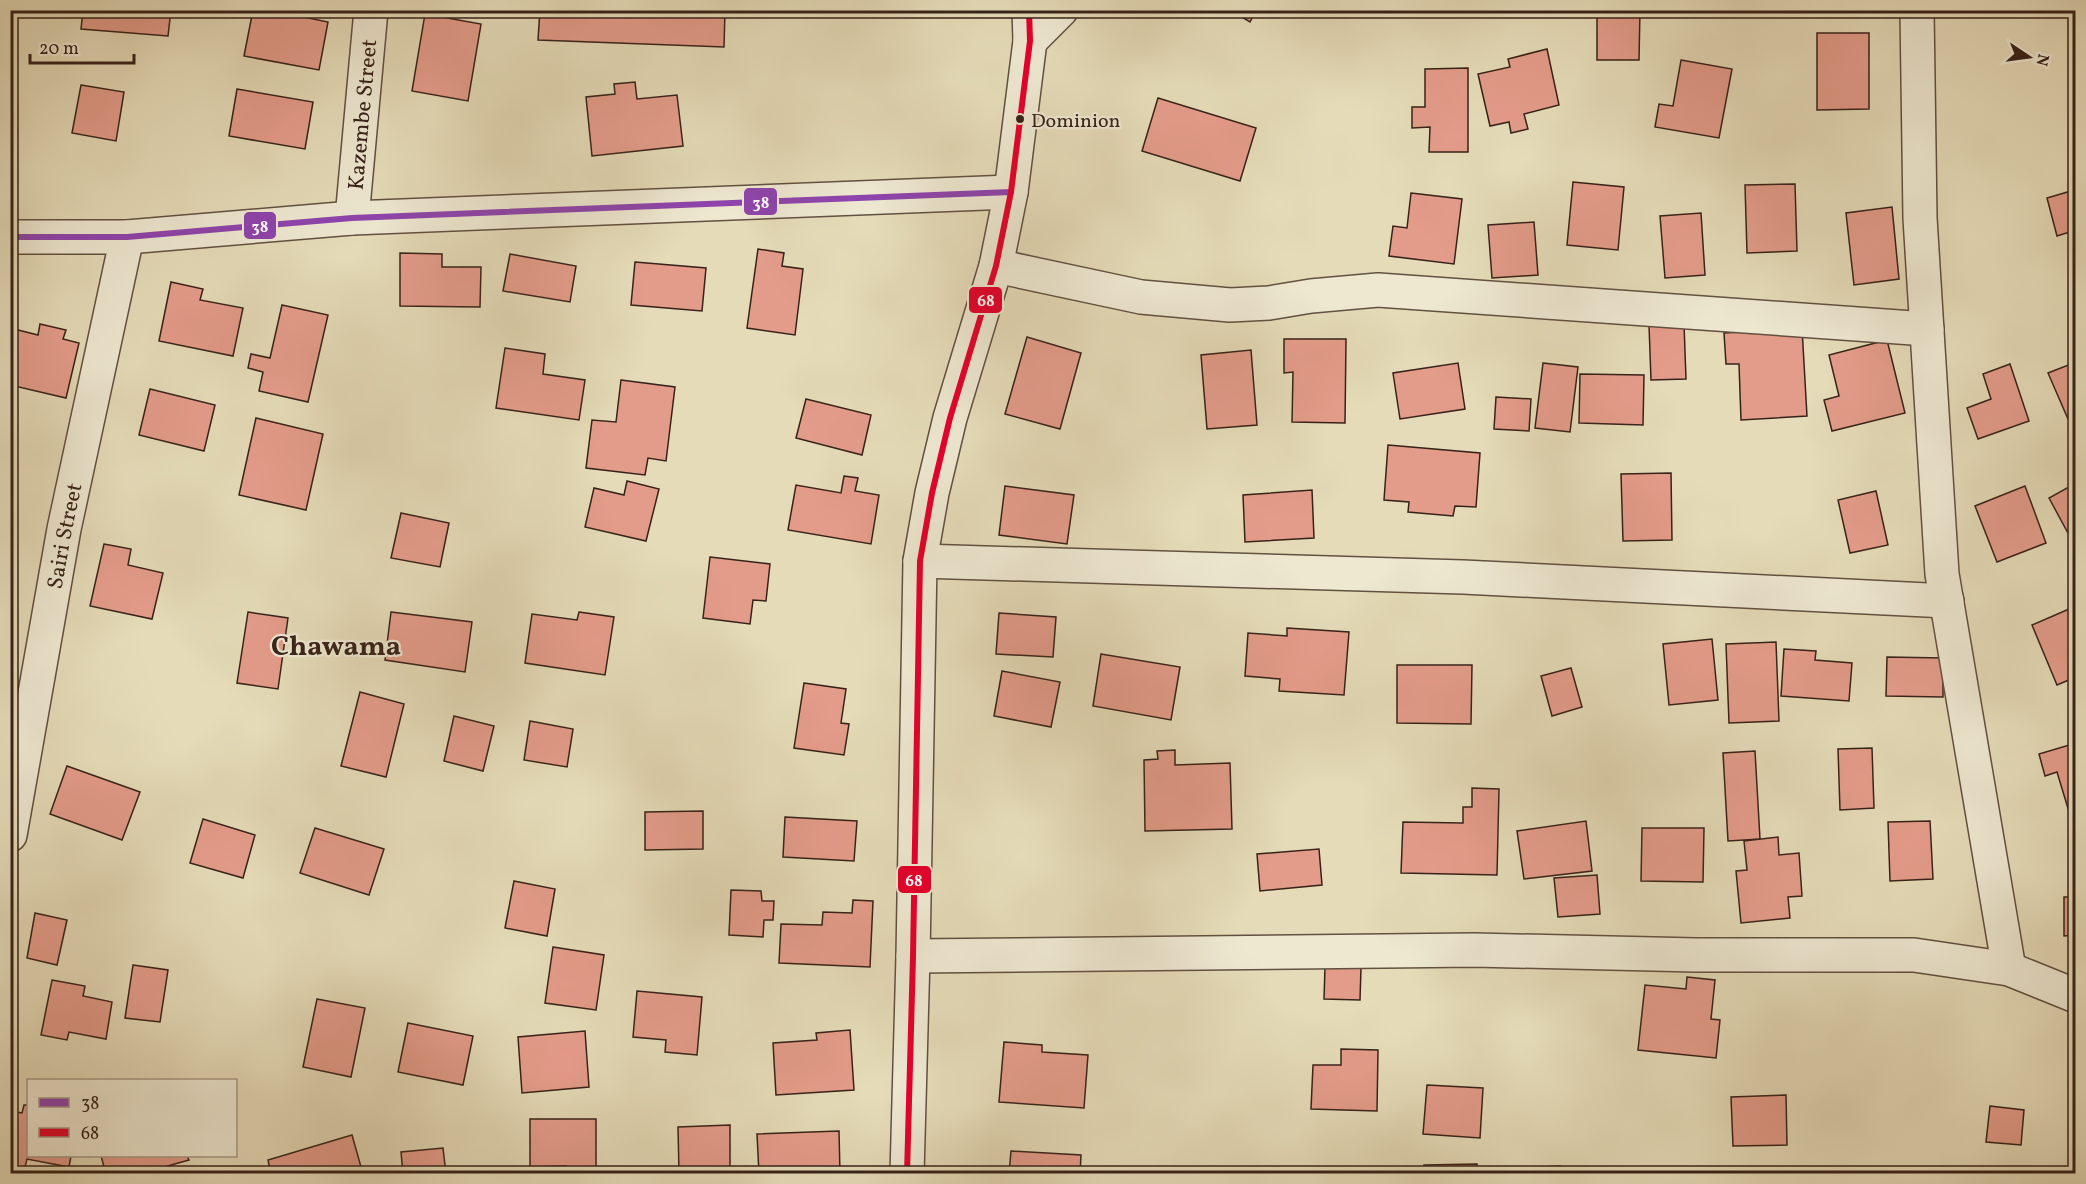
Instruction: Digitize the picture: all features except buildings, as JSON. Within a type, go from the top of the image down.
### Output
[{"type":"street","name":"Kazembe Street","points":[[352,218],[371,10]]},
{"type":"street","points":[[907,1173],[920,561],[932,493],[950,418],[996,266],[1011,192],[1030,26],[1061,10]]},
{"type":"street","points":[[1917,10],[1920,218],[1942,574],[2010,969]]},
{"type":"street","points":[[10,237],[127,237],[352,218],[1011,192]]},
{"type":"street","name":"Sairi Street","points":[[10,835],[64,529],[127,237]]},
{"type":"street","points":[[996,266],[1141,297],[1230,305],[1269,303],[1311,296],[1378,290],[1927,329]]},
{"type":"street","points":[[920,561],[1463,577],[1947,601]]},
{"type":"street","points":[[913,956],[1475,950],[1696,955],[1914,955],[2010,969],[2076,996]]},
{"type":"transit line","name":"68","points":[[907,1174],[920,561],[932,493],[950,418],[996,266],[1011,192],[1030,41],[1029,10]]},
{"type":"transit line","name":"38","points":[[10,237],[127,237],[352,218],[1011,192]]},
{"type":"place","name":"Dominion","points":[[1020,119]]},
{"type":"district","name":"Chawama","points":[[336,645]]}]
